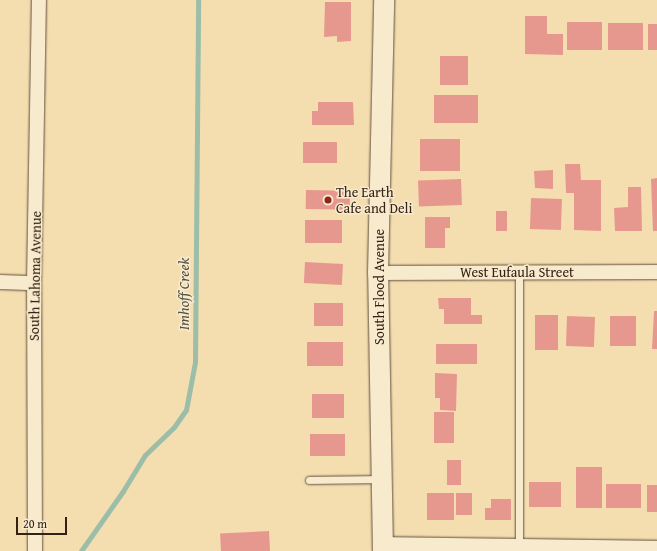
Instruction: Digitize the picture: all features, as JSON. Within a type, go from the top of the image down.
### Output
[{"type":"street","name":"South Lahoma Avenue","points":[[35,551],[34,283],[39,0]]},
{"type":"street","name":"South Flood Avenue","points":[[383,547],[378,273],[384,0]]},
{"type":"street","name":"West Eufaula Street","points":[[378,273],[657,272]]},
{"type":"street","points":[[0,282],[34,283]]},
{"type":"street","points":[[383,547],[519,546],[657,548]]},
{"type":"lane","points":[[519,272],[519,546]]},
{"type":"lane","points":[[309,480],[382,478]]},
{"type":"building","points":[[325,2],[351,2],[351,41],[337,42],[337,36],[324,37]]},
{"type":"building","points":[[525,16],[547,16],[547,34],[563,34],[563,55],[525,54]]},
{"type":"building","points":[[567,22],[602,22],[602,50],[567,50]]},
{"type":"building","points":[[608,23],[643,23],[643,50],[608,50]]},
{"type":"building","points":[[648,24],[657,24],[657,50],[648,50]]},
{"type":"building","points":[[440,56],[468,56],[468,85],[440,85]]},
{"type":"building","points":[[434,95],[478,95],[478,123],[434,123]]},
{"type":"building","points":[[318,102],[353,102],[354,125],[312,125],[312,111],[318,111]]},
{"type":"building","points":[[420,139],[460,139],[460,171],[420,171]]},
{"type":"building","points":[[303,142],[337,142],[337,163],[303,163]]},
{"type":"building","points":[[565,164],[580,164],[581,180],[601,180],[601,231],[574,230],[574,193],[566,193]]},
{"type":"building","points":[[553,170],[553,189],[535,188],[534,171]]},
{"type":"building","points":[[657,178],[657,231],[653,231],[651,179]]},
{"type":"building","points":[[461,179],[462,205],[419,206],[418,181]]},
{"type":"building","points":[[628,187],[641,187],[642,231],[615,231],[614,208],[628,207]]},
{"type":"building","name":"The Earth Cafe and Deli","points":[[306,190],[350,191],[350,210],[306,209]]},
{"type":"building","points":[[531,198],[562,199],[561,230],[530,229]]},
{"type":"building","points":[[496,211],[507,211],[507,231],[496,231]]},
{"type":"building","points":[[425,217],[450,217],[450,228],[445,228],[445,248],[425,248]]},
{"type":"building","points":[[305,220],[342,220],[342,243],[305,243]]},
{"type":"building","points":[[305,262],[343,264],[342,285],[304,283]]},
{"type":"building","points":[[438,298],[471,298],[471,315],[482,315],[482,324],[444,324],[444,309],[439,309]]},
{"type":"building","points":[[314,303],[343,303],[343,326],[314,326]]},
{"type":"building","points":[[654,311],[657,311],[657,349],[652,349]]},
{"type":"building","points":[[535,315],[558,315],[558,350],[535,350]]},
{"type":"building","points":[[567,316],[595,317],[594,347],[566,346]]},
{"type":"building","points":[[610,316],[636,316],[636,346],[610,346]]},
{"type":"building","points":[[307,342],[343,342],[343,366],[307,366]]},
{"type":"building","points":[[436,344],[477,344],[477,364],[436,364]]},
{"type":"building","points":[[435,373],[457,374],[456,411],[440,410],[440,398],[435,398]]},
{"type":"building","points":[[312,394],[344,394],[344,418],[312,418]]},
{"type":"building","points":[[434,412],[454,412],[454,443],[434,443]]},
{"type":"building","points":[[310,434],[345,434],[345,456],[310,456]]},
{"type":"building","points":[[447,460],[461,460],[461,485],[447,485]]},
{"type":"building","points":[[576,467],[602,467],[602,508],[576,508]]},
{"type":"building","points":[[529,482],[561,482],[561,507],[529,507]]},
{"type":"building","points":[[606,484],[641,484],[641,508],[606,508]]},
{"type":"building","points":[[647,485],[657,485],[657,512],[647,512]]},
{"type":"building","points":[[427,493],[454,493],[454,520],[427,520]]},
{"type":"building","points":[[456,493],[472,493],[472,515],[456,515]]},
{"type":"building","points":[[491,499],[511,499],[511,520],[485,520],[485,508],[491,508]]},
{"type":"building","points":[[269,531],[270,551],[221,551],[220,534]]},
{"type":"waterway","name":"Imhoff Creek","points":[[81,551],[123,491],[145,455],[174,427],[186,410],[195,362],[198,0]]},
{"type":"place","name":"The Earth Cafe and Deli","points":[[328,200]]}]
